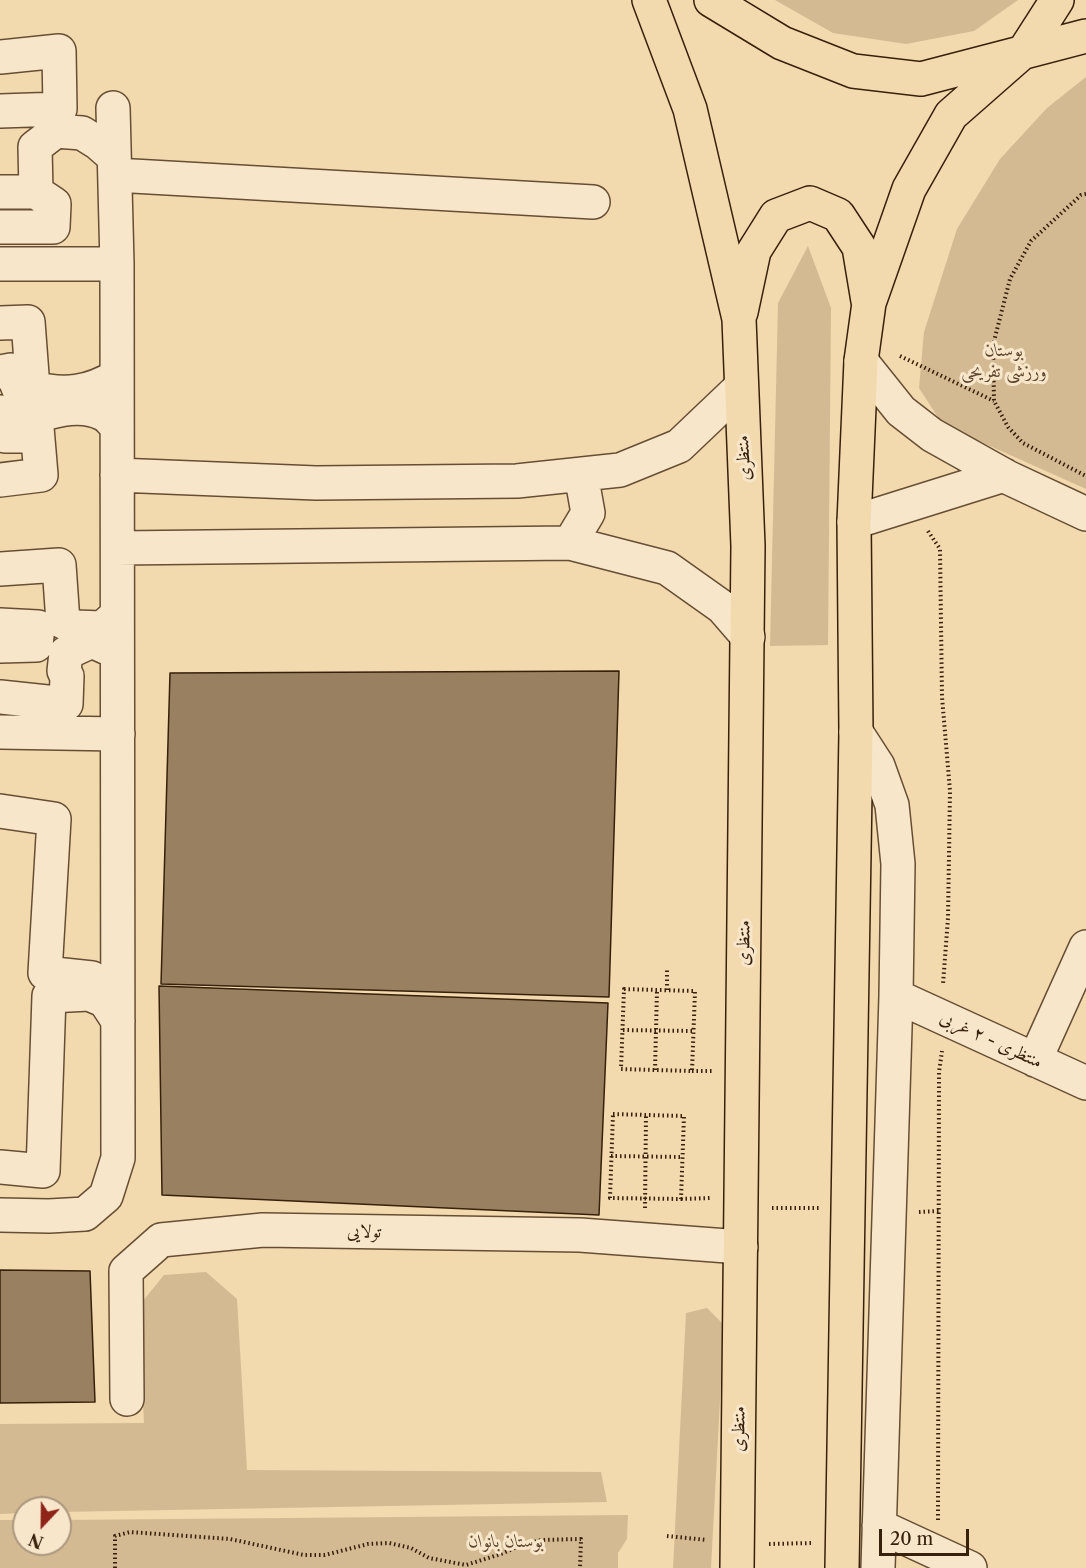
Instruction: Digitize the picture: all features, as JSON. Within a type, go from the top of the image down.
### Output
[{"type":"main road","points":[[649,0],[690,109],[739,319]]},
{"type":"main road","points":[[711,0],[782,43],[853,70],[921,79],[1025,50],[1086,36]]},
{"type":"main road","points":[[842,1554],[856,732],[854,522],[861,361],[869,303],[909,189],[951,115],[1025,50],[1057,0]]},
{"type":"main road","points":[[739,319],[754,251],[776,216],[810,203],[838,216],[859,247],[869,303]]},
{"type":"main road","name":"منتظری","points":[[737,1556],[748,637],[748,546],[739,319]]},
{"type":"street","points":[[0,57],[59,51],[60,116]]},
{"type":"street","points":[[0,111],[60,116],[81,123],[113,111],[117,264],[118,734],[118,1158],[106,1196],[85,1214],[0,1215]]},
{"type":"street","points":[[0,128],[60,116]]},
{"type":"street","points":[[36,192],[35,147],[56,131],[82,133],[98,143],[115,166],[593,201]]},
{"type":"street","points":[[0,192],[36,192],[54,204],[53,227],[0,227]]},
{"type":"street","points":[[0,264],[117,264]]},
{"type":"street","points":[[0,323],[28,322],[33,388],[54,393],[73,393],[105,383],[117,376]]},
{"type":"street","points":[[861,361],[901,411],[932,435],[1004,475],[1086,514]]},
{"type":"street","points":[[0,372],[11,370],[24,402],[23,436],[5,436],[0,412]]},
{"type":"street","points":[[117,475],[316,483],[517,481],[620,470],[679,446],[741,387]]},
{"type":"street","points":[[0,480],[41,476],[36,416],[60,409],[76,408],[104,414],[117,427]]},
{"type":"street","points":[[570,543],[588,513],[581,474]]},
{"type":"street","points":[[854,522],[1004,475]]},
{"type":"street","points":[[117,548],[570,543],[668,568],[722,607],[748,637]]},
{"type":"street","points":[[0,569],[59,566],[63,622],[76,627],[102,628],[117,615]]},
{"type":"street","points":[[0,625],[38,627],[36,645],[0,646]]},
{"type":"street","points":[[0,697],[66,704],[67,676],[64,671],[66,653],[92,641],[117,654]]},
{"type":"street","points":[[0,732],[118,734]]},
{"type":"street","points":[[856,732],[878,766],[892,806],[898,864],[878,1568]]},
{"type":"street","points":[[0,811],[54,819],[45,973],[91,979],[106,973],[118,960]]},
{"type":"street","points":[[1035,1060],[1086,947]]},
{"type":"street","points":[[0,1167],[43,1171],[49,996],[89,994],[105,1001],[118,1021]]},
{"type":"street","name":"منتظری - ۲ غربی","points":[[896,996],[1086,1083]]},
{"type":"street","name":"تولایی","points":[[127,1399],[126,1271],[161,1240],[263,1230],[580,1235],[741,1247]]},
{"type":"street","points":[[879,1526],[970,1568]]},
{"type":"path","points":[[1084,193],[1031,241],[1010,279],[993,345],[993,401],[1008,427],[1023,443],[1086,476]]},
{"type":"path","points":[[900,356],[993,401]]},
{"type":"path","points":[[667,990],[668,970]]},
{"type":"path","points":[[624,989],[657,990],[695,991],[692,1071],[621,1070],[624,989]]},
{"type":"path","points":[[655,1070],[657,990]]},
{"type":"path","points":[[623,1030],[693,1031]]},
{"type":"path","points":[[613,1114],[684,1116],[681,1199],[610,1198],[611,1156],[613,1114]]},
{"type":"path","points":[[645,1199],[646,1115]]},
{"type":"path","points":[[611,1156],[682,1157]]},
{"type":"path","points":[[115,1568],[116,1536],[130,1532],[230,1539],[304,1556],[325,1555],[368,1544],[389,1543],[411,1548],[429,1558],[466,1565],[541,1540],[581,1539],[580,1568]]},
{"type":"path","points":[[667,1536],[737,1556],[786,1544],[842,1554]]},
{"type":"green space","points":[[775,0],[1018,0],[974,31],[906,44],[833,33]]},
{"type":"green space","name":"بوستان ورزشی تفریحی","points":[[1086,77],[1086,489],[943,425],[919,388],[924,332],[957,229],[1000,159],[1047,108]]},
{"type":"green space","points":[[808,246],[831,308],[828,645],[770,646],[778,303]]},
{"type":"green space","points":[[206,1272],[237,1299],[247,1470],[601,1472],[607,1502],[72,1512],[72,1496],[12,1496],[12,1514],[0,1514],[0,1424],[144,1423],[138,1307],[164,1275]]},
{"type":"green space","points":[[707,1308],[724,1325],[711,1568],[673,1568],[686,1313]]},
{"type":"green space","name":"بوستان بانوان","points":[[628,1515],[627,1539],[618,1553],[618,1568],[0,1568],[0,1520],[12,1520],[12,1556],[72,1556],[72,1520]]},
{"type":"building","points":[[619,671],[609,997],[161,984],[170,673]]},
{"type":"building","points":[[159,986],[608,1003],[599,1215],[162,1195]]},
{"type":"building","points":[[0,1270],[90,1271],[95,1402],[0,1403]]}]
